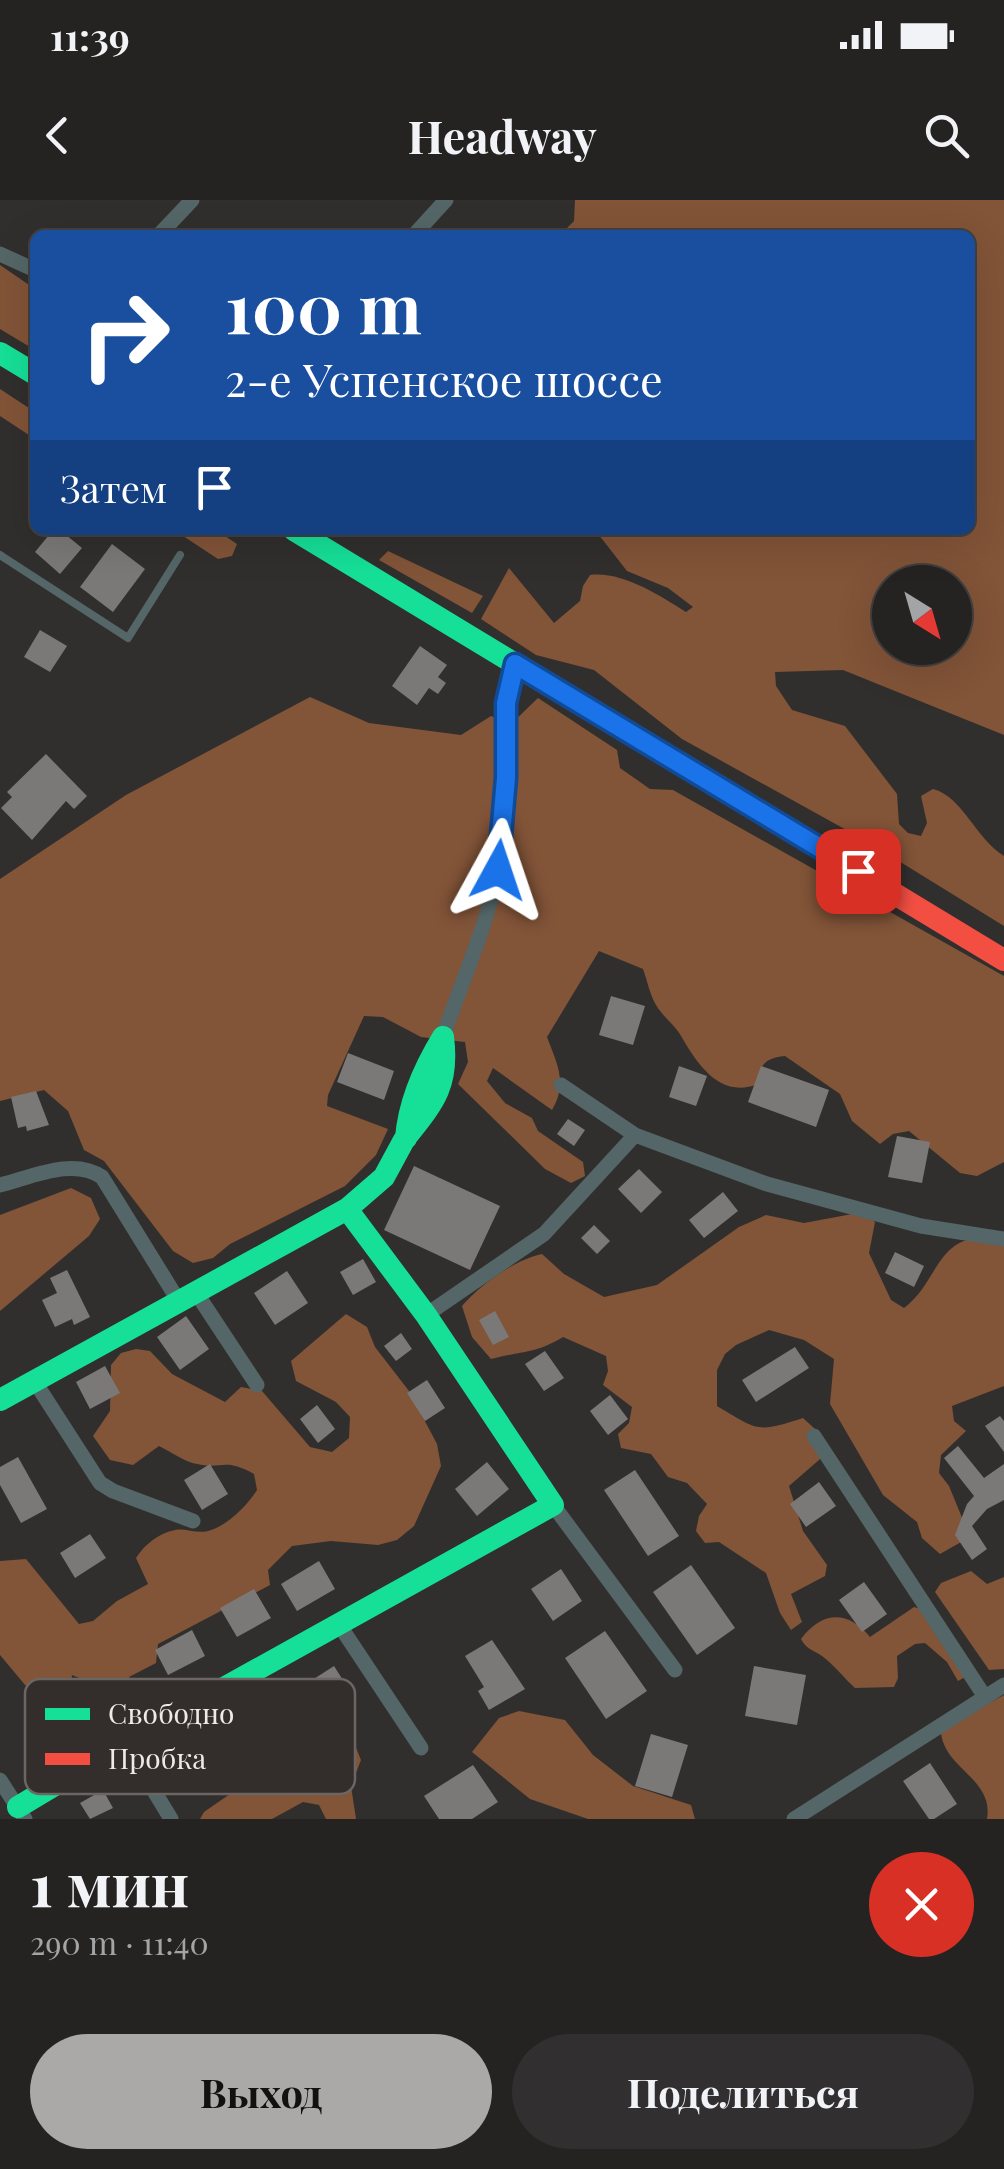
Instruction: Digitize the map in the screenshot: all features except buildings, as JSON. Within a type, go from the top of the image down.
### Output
[{"type":"street","points":[[164,230],[192,200]]},
{"type":"street","points":[[419,230],[446,200]]},
{"type":"street","points":[[0,254],[30,268]]},
{"type":"street","points":[[0,353],[30,371]]},
{"type":"street","points":[[302,535],[1004,960]]},
{"type":"street","points":[[0,1400],[347,1209],[388,1172],[406,1138],[406,1120],[430,1058],[443,1037],[498,870],[506,778],[506,703],[515,664]]},
{"type":"street","points":[[560,1085],[635,1135],[767,1184],[921,1226],[1004,1239]]},
{"type":"street","points":[[426,1315],[544,1234],[635,1135]]},
{"type":"street","points":[[0,1185],[75,1166],[91,1169],[102,1177],[186,1295],[257,1385]]},
{"type":"street","points":[[347,1209],[426,1315],[553,1505],[675,1670]]},
{"type":"street","points":[[36,1382],[100,1482],[112,1492],[194,1521]]},
{"type":"street","points":[[814,1436],[985,1698]]},
{"type":"street","points":[[239,1679],[553,1505]]},
{"type":"street","points":[[338,1623],[422,1748]]},
{"type":"street","points":[[794,1819],[1004,1685]]},
{"type":"street","points":[[0,1780],[21,1813],[49,1794]]},
{"type":"street","points":[[156,1794],[171,1819]]},
{"type":"lane","points":[[0,555],[128,638],[180,555]]},
{"type":"shaded area","points":[[575,200],[1004,200],[1004,735],[843,670],[775,672],[776,686],[792,710],[845,726],[897,794],[899,824],[908,833],[921,836],[927,823],[921,796],[933,789],[953,800],[1004,856],[1004,926],[868,842],[682,739],[594,670],[536,655],[481,619],[509,568],[554,623],[580,601],[590,575],[627,580],[686,612],[693,607],[668,588],[627,571],[599,535],[975,535],[975,230],[565,230],[574,221]]},
{"type":"shaded area","points":[[0,265],[30,286],[30,347],[0,329]]},
{"type":"shaded area","points":[[0,389],[30,409],[30,436],[0,416]]},
{"type":"shaded area","points":[[182,535],[224,535],[237,544],[232,556],[218,559]]},
{"type":"shaded area","points":[[388,551],[483,596],[472,613],[379,560]]},
{"type":"shaded area","points":[[310,697],[369,723],[461,735],[491,716],[510,725],[538,698],[617,750],[620,768],[650,789],[673,790],[1004,976],[1004,1162],[977,1176],[960,1173],[909,1131],[893,1134],[880,1144],[852,1121],[840,1094],[785,1056],[764,1064],[758,1084],[732,1087],[721,1083],[703,1068],[659,1009],[643,969],[599,951],[547,1037],[560,1082],[552,1110],[493,1068],[487,1081],[505,1103],[532,1118],[538,1131],[583,1162],[585,1176],[571,1183],[545,1169],[458,1084],[468,1062],[465,1042],[421,1037],[383,1017],[364,1016],[328,1095],[327,1106],[388,1129],[376,1155],[345,1186],[230,1244],[213,1258],[193,1263],[173,1251],[104,1161],[84,1150],[68,1111],[44,1090],[0,1101],[0,879],[126,795]]},
{"type":"shaded area","points":[[71,1188],[91,1198],[100,1219],[89,1236],[0,1311],[0,1215]]},
{"type":"shaded area","points":[[863,1212],[875,1222],[869,1253],[891,1300],[904,1308],[953,1247],[965,1240],[982,1238],[1004,1242],[1004,1386],[952,1406],[954,1421],[966,1431],[941,1455],[939,1473],[949,1486],[970,1537],[940,1554],[922,1538],[917,1522],[883,1495],[830,1404],[834,1359],[804,1340],[769,1330],[725,1354],[717,1370],[717,1406],[758,1427],[803,1418],[815,1429],[827,1453],[789,1486],[803,1531],[827,1565],[825,1576],[791,1594],[802,1622],[791,1630],[780,1613],[766,1573],[719,1542],[705,1543],[696,1531],[707,1504],[687,1483],[668,1477],[651,1454],[621,1448],[618,1434],[629,1423],[632,1407],[603,1385],[608,1371],[606,1356],[563,1337],[536,1349],[491,1359],[472,1337],[462,1306],[499,1274],[542,1254],[564,1274],[604,1297],[657,1285],[739,1227],[766,1215],[804,1223]]},
{"type":"shaded area","points":[[346,1314],[367,1327],[375,1347],[409,1391],[437,1444],[441,1466],[414,1526],[397,1540],[378,1545],[331,1541],[292,1546],[268,1570],[270,1585],[158,1644],[156,1663],[130,1679],[82,1679],[72,1675],[72,1679],[25,1679],[25,1685],[0,1655],[0,1561],[26,1559],[79,1624],[93,1621],[117,1601],[148,1584],[136,1558],[152,1540],[175,1530],[204,1532],[222,1525],[257,1490],[254,1474],[244,1469],[192,1463],[159,1446],[133,1465],[110,1460],[93,1436],[110,1411],[111,1365],[121,1353],[150,1351],[172,1374],[225,1402],[241,1387],[262,1391],[310,1447],[332,1452],[349,1438],[350,1417],[336,1402],[296,1381],[291,1361]]},
{"type":"shaded area","points":[[971,1571],[987,1584],[1004,1577],[1004,1669],[989,1670],[935,1592],[941,1583]]},
{"type":"shaded area","points":[[914,1607],[933,1613],[967,1676],[958,1681],[947,1662],[925,1643],[915,1644],[897,1656],[898,1678],[894,1687],[855,1688],[801,1639],[818,1623],[835,1617],[853,1622],[870,1637]]},
{"type":"shaded area","points":[[1004,1695],[1004,1819],[987,1819],[983,1794],[951,1756],[941,1733]]},
{"type":"shaded area","points":[[519,1711],[565,1720],[593,1755],[633,1786],[691,1805],[695,1819],[588,1819],[530,1799],[472,1752],[499,1718]]},
{"type":"shaded area","points":[[355,1745],[361,1760],[355,1776]]},
{"type":"shaded area","points":[[230,1794],[352,1794],[356,1819],[326,1819],[319,1805],[303,1802],[272,1819],[200,1819]]},
{"type":"traffic: fast","points":[[0,353],[30,371]]},
{"type":"traffic: fast","points":[[302,535],[847,865]]},
{"type":"traffic: fast","points":[[0,1400],[347,1209],[384,1177],[404,1140],[407,1136],[417,1124],[432,1102],[442,1080],[443,1037],[418,1085],[410,1111],[408,1124],[406,1138]]},
{"type":"traffic: fast","points":[[240,1679],[553,1505],[426,1315],[347,1209]]},
{"type":"traffic: fast","points":[[18,1807],[40,1794]]},
{"type":"traffic: jam","points":[[847,865],[1004,960]]},
{"type":"route","points":[[498,870],[506,778],[506,703],[515,664],[858,871]]}]
